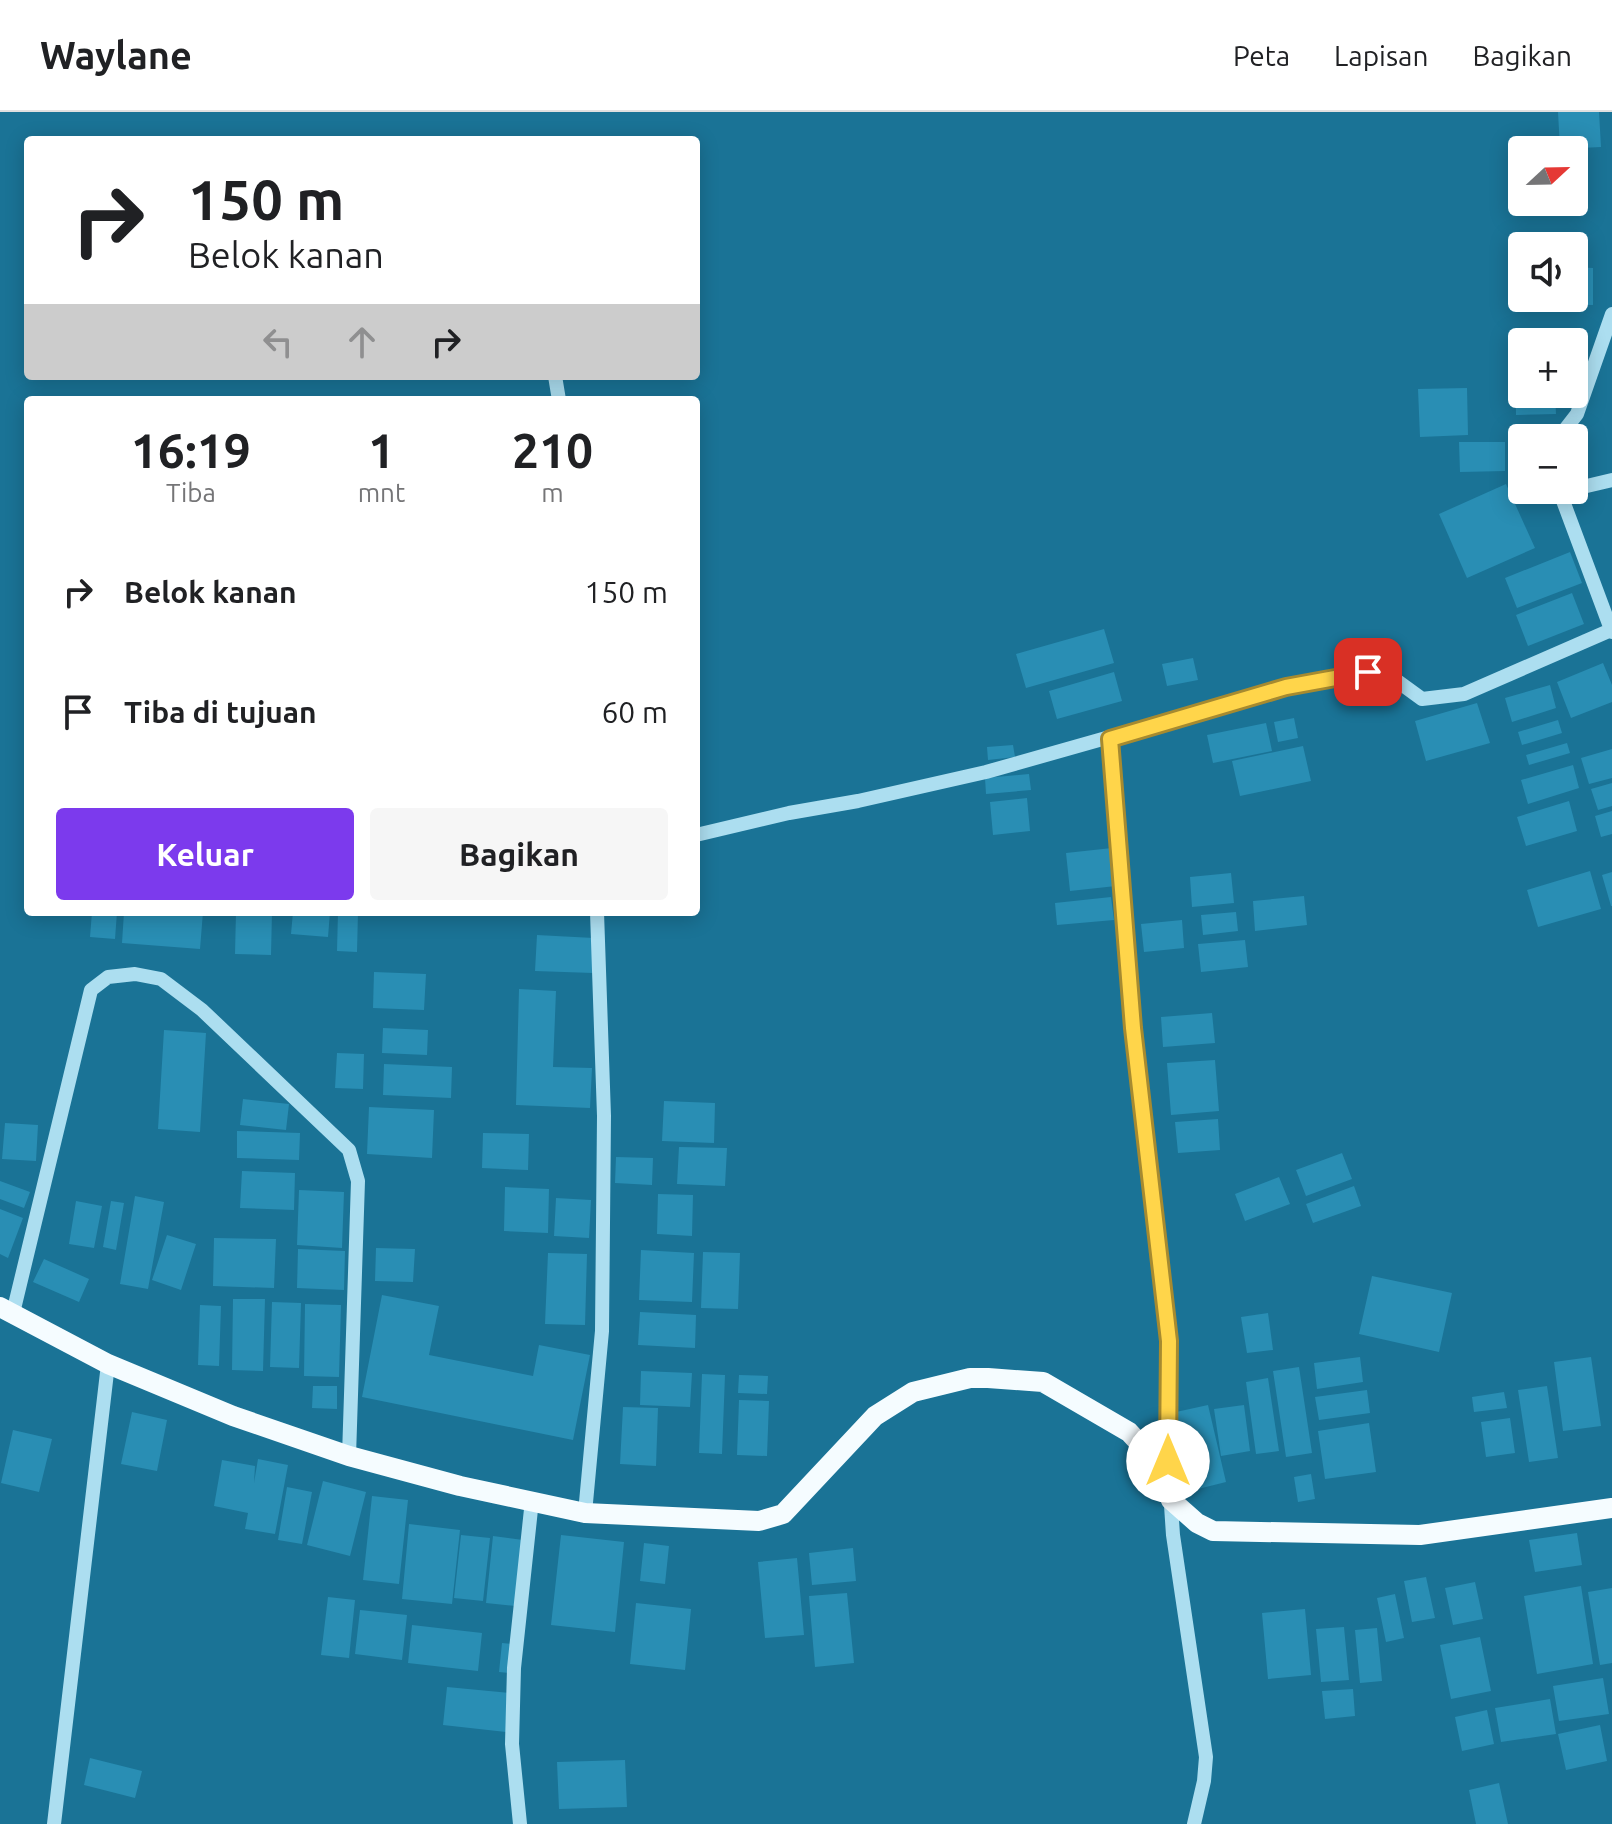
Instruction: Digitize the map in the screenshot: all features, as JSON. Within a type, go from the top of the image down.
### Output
[{"type":"main road","points":[[7,1310],[108,1364],[233,1416],[349,1456],[460,1486],[585,1513],[759,1521],[774,1518],[783,1514],[875,1416],[913,1392],[970,1378],[1043,1382],[1129,1432],[1153,1458],[1171,1500],[1183,1512],[1213,1531],[1420,1535],[1612,1508]]},
{"type":"street","points":[[1569,424],[1577,414],[1612,314]]},
{"type":"street","points":[[1588,486],[1612,480]]},
{"type":"street","points":[[700,834],[986,772],[1286,687],[1368,672],[1389,675],[1422,699],[1464,694],[1612,631],[1570,504]]},
{"type":"street","points":[[1110,739],[1133,1028],[1169,1341],[1168,1461],[1173,1535],[1206,1757],[1194,1824]]},
{"type":"street","points":[[585,1513],[602,1331],[604,1116],[597,916]]},
{"type":"street","points":[[7,1310],[91,990],[108,977],[135,974],[161,979],[202,1010],[327,1127],[355,1161],[358,1181],[349,1456]]},
{"type":"street","points":[[54,1824],[108,1364]]},
{"type":"street","points":[[520,1824],[512,1744],[514,1668],[532,1500]]},
{"type":"building","points":[[1558,112],[1599,112],[1601,147],[1588,148],[1588,136],[1559,136]]},
{"type":"building","points":[[1588,268],[1593,268],[1593,305],[1588,305]]},
{"type":"building","points":[[1467,388],[1468,435],[1420,437],[1418,389]]},
{"type":"building","points":[[1516,408],[1556,408],[1556,414],[1516,415]]},
{"type":"building","points":[[1459,442],[1505,442],[1505,471],[1460,472]]},
{"type":"building","points":[[1506,484],[1508,504],[1515,504],[1535,548],[1467,578],[1439,514]]},
{"type":"building","points":[[1570,552],[1582,583],[1517,608],[1505,578]]},
{"type":"building","points":[[1572,593],[1584,624],[1528,646],[1516,615]]},
{"type":"building","points":[[1104,629],[1114,663],[1026,688],[1016,654]]},
{"type":"building","points":[[1193,658],[1198,680],[1167,686],[1162,664]]},
{"type":"building","points":[[1603,663],[1612,685],[1612,702],[1571,718],[1557,682]]},
{"type":"building","points":[[1114,672],[1122,701],[1057,719],[1049,691]]},
{"type":"building","points":[[1550,685],[1556,708],[1512,722],[1505,698]]},
{"type":"building","points":[[1477,703],[1490,743],[1426,761],[1415,721]]},
{"type":"building","points":[[1294,718],[1298,738],[1278,742],[1274,722]]},
{"type":"building","points":[[1558,720],[1562,733],[1522,745],[1518,732]]},
{"type":"building","points":[[1266,723],[1272,751],[1213,763],[1207,735]]},
{"type":"building","points":[[1567,743],[1570,753],[1529,765],[1526,755]]},
{"type":"building","points":[[1013,745],[1015,757],[988,760],[987,747]]},
{"type":"building","points":[[1303,746],[1311,781],[1240,796],[1232,761]]},
{"type":"building","points":[[1612,749],[1612,778],[1589,784],[1581,758]]},
{"type":"building","points":[[1573,765],[1579,788],[1528,804],[1521,780]]},
{"type":"building","points":[[1029,774],[1031,790],[986,794],[985,778]]},
{"type":"building","points":[[1612,783],[1612,806],[1598,810],[1591,789]]},
{"type":"building","points":[[1027,798],[1030,831],[993,835],[990,802]]},
{"type":"building","points":[[1569,801],[1577,831],[1526,846],[1517,817]]},
{"type":"building","points":[[1612,811],[1612,834],[1601,837],[1595,816]]},
{"type":"building","points":[[1112,848],[1116,886],[1070,891],[1066,853]]},
{"type":"building","points":[[1590,871],[1601,909],[1538,927],[1527,890]]},
{"type":"building","points":[[1612,872],[1612,906],[1611,906],[1602,875]]},
{"type":"building","points":[[1231,873],[1234,903],[1192,907],[1190,877]]},
{"type":"building","points":[[1304,896],[1307,925],[1255,931],[1253,901]]},
{"type":"building","points":[[1111,897],[1114,920],[1057,925],[1055,903]]},
{"type":"building","points":[[1236,912],[1238,931],[1203,935],[1201,915]]},
{"type":"building","points":[[92,916],[117,916],[115,939],[90,937]]},
{"type":"building","points":[[124,916],[203,916],[200,949],[122,943]]},
{"type":"building","points":[[236,916],[272,916],[271,955],[235,954]]},
{"type":"building","points":[[293,916],[330,916],[328,937],[291,934]]},
{"type":"building","points":[[338,916],[358,916],[357,952],[337,951]]},
{"type":"building","points":[[1182,920],[1184,948],[1144,952],[1141,924]]},
{"type":"building","points":[[537,935],[594,938],[593,973],[535,971]]},
{"type":"building","points":[[1245,940],[1248,967],[1201,972],[1198,944]]},
{"type":"building","points":[[374,972],[426,974],[424,1010],[373,1008]]},
{"type":"building","points":[[519,989],[556,991],[553,1067],[592,1068],[590,1108],[516,1105]]},
{"type":"building","points":[[1212,1013],[1215,1043],[1163,1047],[1161,1017]]},
{"type":"building","points":[[383,1028],[428,1030],[427,1055],[382,1053]]},
{"type":"building","points":[[164,1030],[206,1033],[200,1132],[158,1129]]},
{"type":"building","points":[[337,1053],[364,1054],[363,1089],[335,1088]]},
{"type":"building","points":[[1215,1060],[1219,1111],[1171,1115],[1167,1063]]},
{"type":"building","points":[[384,1064],[452,1067],[451,1098],[383,1095]]},
{"type":"building","points":[[243,1099],[289,1104],[286,1130],[240,1125]]},
{"type":"building","points":[[664,1101],[715,1103],[714,1143],[662,1141]]},
{"type":"building","points":[[369,1107],[434,1110],[432,1158],[367,1154]]},
{"type":"building","points":[[1218,1119],[1220,1150],[1178,1153],[1175,1122]]},
{"type":"building","points":[[5,1123],[38,1125],[36,1161],[2,1159]]},
{"type":"building","points":[[237,1131],[300,1133],[299,1160],[237,1158]]},
{"type":"building","points":[[483,1133],[529,1134],[528,1170],[482,1168]]},
{"type":"building","points":[[679,1147],[727,1148],[725,1186],[677,1184]]},
{"type":"building","points":[[1342,1153],[1352,1179],[1306,1196],[1296,1170]]},
{"type":"building","points":[[616,1157],[653,1158],[652,1185],[615,1183]]},
{"type":"building","points":[[242,1171],[295,1173],[294,1210],[240,1208]]},
{"type":"building","points":[[1279,1177],[1290,1204],[1245,1221],[1235,1194]]},
{"type":"building","points":[[0,1181],[30,1192],[24,1208],[0,1199]]},
{"type":"building","points":[[1354,1186],[1361,1206],[1313,1223],[1306,1204]]},
{"type":"building","points":[[505,1187],[549,1189],[548,1233],[504,1231]]},
{"type":"building","points":[[299,1190],[344,1192],[342,1248],[297,1245]]},
{"type":"building","points":[[658,1194],[693,1195],[692,1236],[657,1234]]},
{"type":"building","points":[[135,1196],[164,1202],[148,1289],[120,1284]]},
{"type":"building","points":[[556,1198],[591,1200],[589,1238],[554,1236]]},
{"type":"building","points":[[76,1201],[102,1206],[94,1248],[69,1244]]},
{"type":"building","points":[[111,1201],[124,1203],[116,1250],[103,1247]]},
{"type":"building","points":[[0,1209],[23,1218],[8,1258],[0,1254]]},
{"type":"building","points":[[167,1235],[196,1244],[181,1290],[152,1280]]},
{"type":"building","points":[[214,1238],[276,1239],[274,1288],[213,1286]]},
{"type":"building","points":[[376,1248],[415,1249],[413,1282],[375,1281]]},
{"type":"building","points":[[298,1249],[345,1251],[344,1290],[297,1288]]},
{"type":"building","points":[[641,1250],[694,1253],[692,1302],[639,1300]]},
{"type":"building","points":[[703,1252],[740,1253],[738,1309],[701,1308]]},
{"type":"building","points":[[548,1253],[587,1254],[585,1325],[545,1324]]},
{"type":"building","points":[[44,1259],[89,1279],[79,1302],[33,1282]]},
{"type":"building","points":[[1372,1276],[1452,1293],[1439,1352],[1359,1334]]},
{"type":"building","points":[[382,1295],[439,1306],[429,1355],[533,1376],[539,1345],[590,1355],[573,1440],[362,1397]]},
{"type":"building","points":[[233,1299],[265,1299],[263,1371],[232,1370]]},
{"type":"building","points":[[272,1302],[301,1303],[299,1368],[270,1367]]},
{"type":"building","points":[[305,1304],[341,1305],[339,1377],[304,1376]]},
{"type":"building","points":[[200,1305],[221,1306],[219,1366],[198,1365]]},
{"type":"building","points":[[640,1312],[696,1315],[695,1348],[638,1345]]},
{"type":"building","points":[[1268,1313],[1273,1350],[1247,1353],[1241,1317]]},
{"type":"building","points":[[1360,1357],[1363,1382],[1317,1389],[1314,1363]]},
{"type":"building","points":[[1591,1357],[1601,1426],[1563,1431],[1554,1362]]},
{"type":"building","points":[[1299,1367],[1312,1453],[1286,1457],[1273,1371]]},
{"type":"building","points":[[641,1371],[692,1373],[690,1407],[640,1405]]},
{"type":"building","points":[[702,1374],[725,1375],[722,1454],[699,1453]]},
{"type":"building","points":[[739,1375],[768,1376],[767,1394],[738,1393]]},
{"type":"building","points":[[1268,1378],[1279,1451],[1256,1454],[1246,1382]]},
{"type":"building","points":[[313,1386],[337,1386],[337,1409],[312,1408]]},
{"type":"building","points":[[1547,1386],[1558,1458],[1529,1462],[1518,1390]]},
{"type":"building","points":[[1367,1390],[1370,1413],[1319,1420],[1315,1397]]},
{"type":"building","points":[[1504,1392],[1507,1408],[1474,1412],[1472,1397]]},
{"type":"building","points":[[739,1400],[769,1401],[767,1456],[737,1455]]},
{"type":"building","points":[[1208,1405],[1226,1482],[1194,1490],[1176,1412]]},
{"type":"building","points":[[1244,1405],[1250,1451],[1221,1456],[1214,1409]]},
{"type":"building","points":[[623,1407],[658,1408],[656,1466],[620,1464]]},
{"type":"building","points":[[132,1412],[167,1420],[157,1471],[121,1464]]},
{"type":"building","points":[[1510,1418],[1515,1453],[1486,1457],[1481,1422]]},
{"type":"building","points":[[1369,1423],[1376,1472],[1325,1479],[1318,1431]]},
{"type":"building","points":[[13,1430],[52,1439],[39,1492],[1,1483]]},
{"type":"building","points":[[258,1459],[288,1465],[275,1534],[245,1529],[248,1513],[214,1506],[222,1460],[255,1466],[254,1483]]},
{"type":"building","points":[[1311,1474],[1315,1499],[1298,1502],[1294,1477]]},
{"type":"building","points":[[323,1481],[366,1492],[350,1556],[307,1545]]},
{"type":"building","points":[[287,1487],[312,1492],[302,1544],[278,1540]]},
{"type":"building","points":[[372,1496],[408,1500],[399,1584],[363,1580]]},
{"type":"building","points":[[409,1524],[460,1530],[452,1604],[402,1599]]},
{"type":"building","points":[[1577,1533],[1582,1565],[1535,1572],[1529,1540]]},
{"type":"building","points":[[461,1535],[490,1538],[483,1601],[454,1598]]},
{"type":"building","points":[[561,1535],[624,1542],[615,1632],[551,1625]]},
{"type":"building","points":[[493,1536],[523,1540],[516,1606],[486,1603]]},
{"type":"building","points":[[644,1543],[669,1546],[665,1584],[640,1581]]},
{"type":"building","points":[[853,1548],[856,1581],[812,1585],[809,1553]]},
{"type":"building","points":[[797,1558],[804,1635],[765,1638],[758,1562]]},
{"type":"building","points":[[1426,1577],[1435,1618],[1412,1622],[1404,1581]]},
{"type":"building","points":[[1475,1582],[1483,1619],[1453,1625],[1445,1588]]},
{"type":"building","points":[[1581,1586],[1593,1664],[1537,1674],[1524,1596]]},
{"type":"building","points":[[1612,1588],[1612,1663],[1600,1665],[1588,1592]]},
{"type":"building","points":[[847,1593],[854,1663],[815,1667],[809,1596]]},
{"type":"building","points":[[1395,1594],[1404,1638],[1386,1642],[1377,1598]]},
{"type":"building","points":[[328,1597],[355,1600],[349,1658],[321,1655]]},
{"type":"building","points":[[636,1603],[691,1609],[685,1670],[630,1664]]},
{"type":"building","points":[[1305,1609],[1311,1675],[1268,1679],[1262,1613]]},
{"type":"building","points":[[360,1610],[407,1615],[402,1660],[355,1654]]},
{"type":"building","points":[[412,1625],[482,1633],[478,1671],[408,1663]]},
{"type":"building","points":[[1344,1627],[1349,1680],[1321,1682],[1316,1629]]},
{"type":"building","points":[[1377,1628],[1382,1681],[1360,1683],[1355,1630]]},
{"type":"building","points":[[1480,1637],[1491,1691],[1451,1699],[1440,1645]]},
{"type":"building","points":[[502,1643],[513,1644],[509,1673],[499,1672]]},
{"type":"building","points":[[1603,1678],[1609,1714],[1559,1721],[1553,1686]]},
{"type":"building","points":[[447,1687],[510,1693],[506,1732],[443,1725]]},
{"type":"building","points":[[1353,1689],[1355,1716],[1325,1719],[1322,1691]]},
{"type":"building","points":[[1550,1699],[1556,1734],[1501,1742],[1495,1708]]},
{"type":"building","points":[[1487,1710],[1494,1744],[1462,1751],[1455,1717]]},
{"type":"building","points":[[1600,1725],[1607,1761],[1566,1770],[1558,1734]]},
{"type":"building","points":[[90,1758],[142,1771],[135,1798],[84,1785]]},
{"type":"building","points":[[625,1760],[627,1807],[559,1809],[557,1762]]},
{"type":"building","points":[[1499,1783],[1508,1824],[1476,1824],[1469,1790]]},
{"type":"route","points":[[1168,1461],[1169,1341],[1133,1028],[1110,739],[1286,687],[1368,672]]}]
